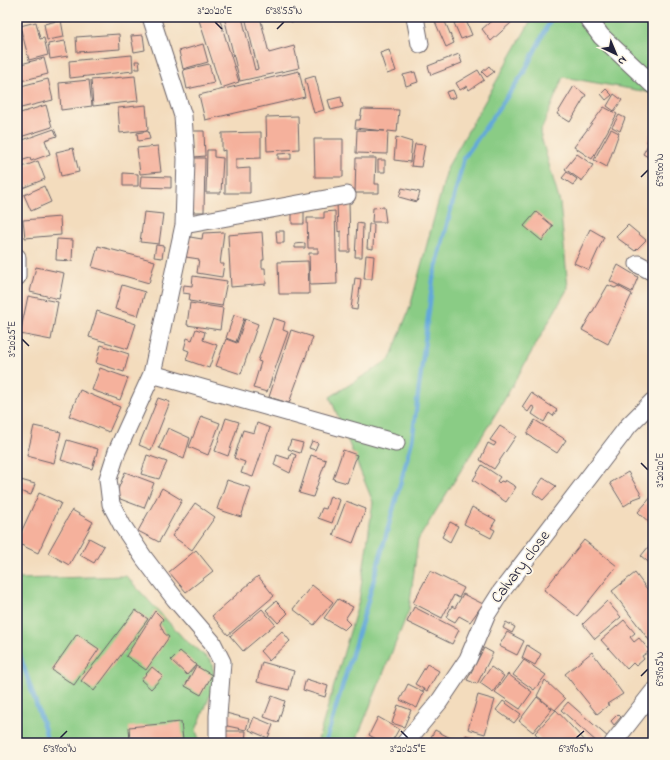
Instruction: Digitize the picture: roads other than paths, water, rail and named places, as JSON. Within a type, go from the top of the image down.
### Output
[{"type":"street","points":[[151,17],[183,116],[186,159],[184,225],[152,374],[117,451],[108,479],[111,504],[122,525],[144,558],[175,599],[212,642],[222,662],[218,716],[218,743]]},
{"type":"street","points":[[415,17],[420,44]]},
{"type":"street","points":[[587,17],[601,36],[653,86]]},
{"type":"street","points":[[184,225],[347,194]]},
{"type":"street","points":[[17,257],[17,277]]},
{"type":"street","points":[[638,264],[653,272]]},
{"type":"street","points":[[152,374],[396,443]]},
{"type":"street","name":"Calvary close","points":[[405,743],[439,702],[468,659],[487,614],[501,592],[629,425],[653,401]]},
{"type":"street","points":[[613,743],[653,692]]},
{"type":"waterway","points":[[325,743],[366,608],[412,441],[433,279],[464,158],[523,74],[552,17]]},
{"type":"waterway","points":[[17,647],[45,730],[47,743]]}]
